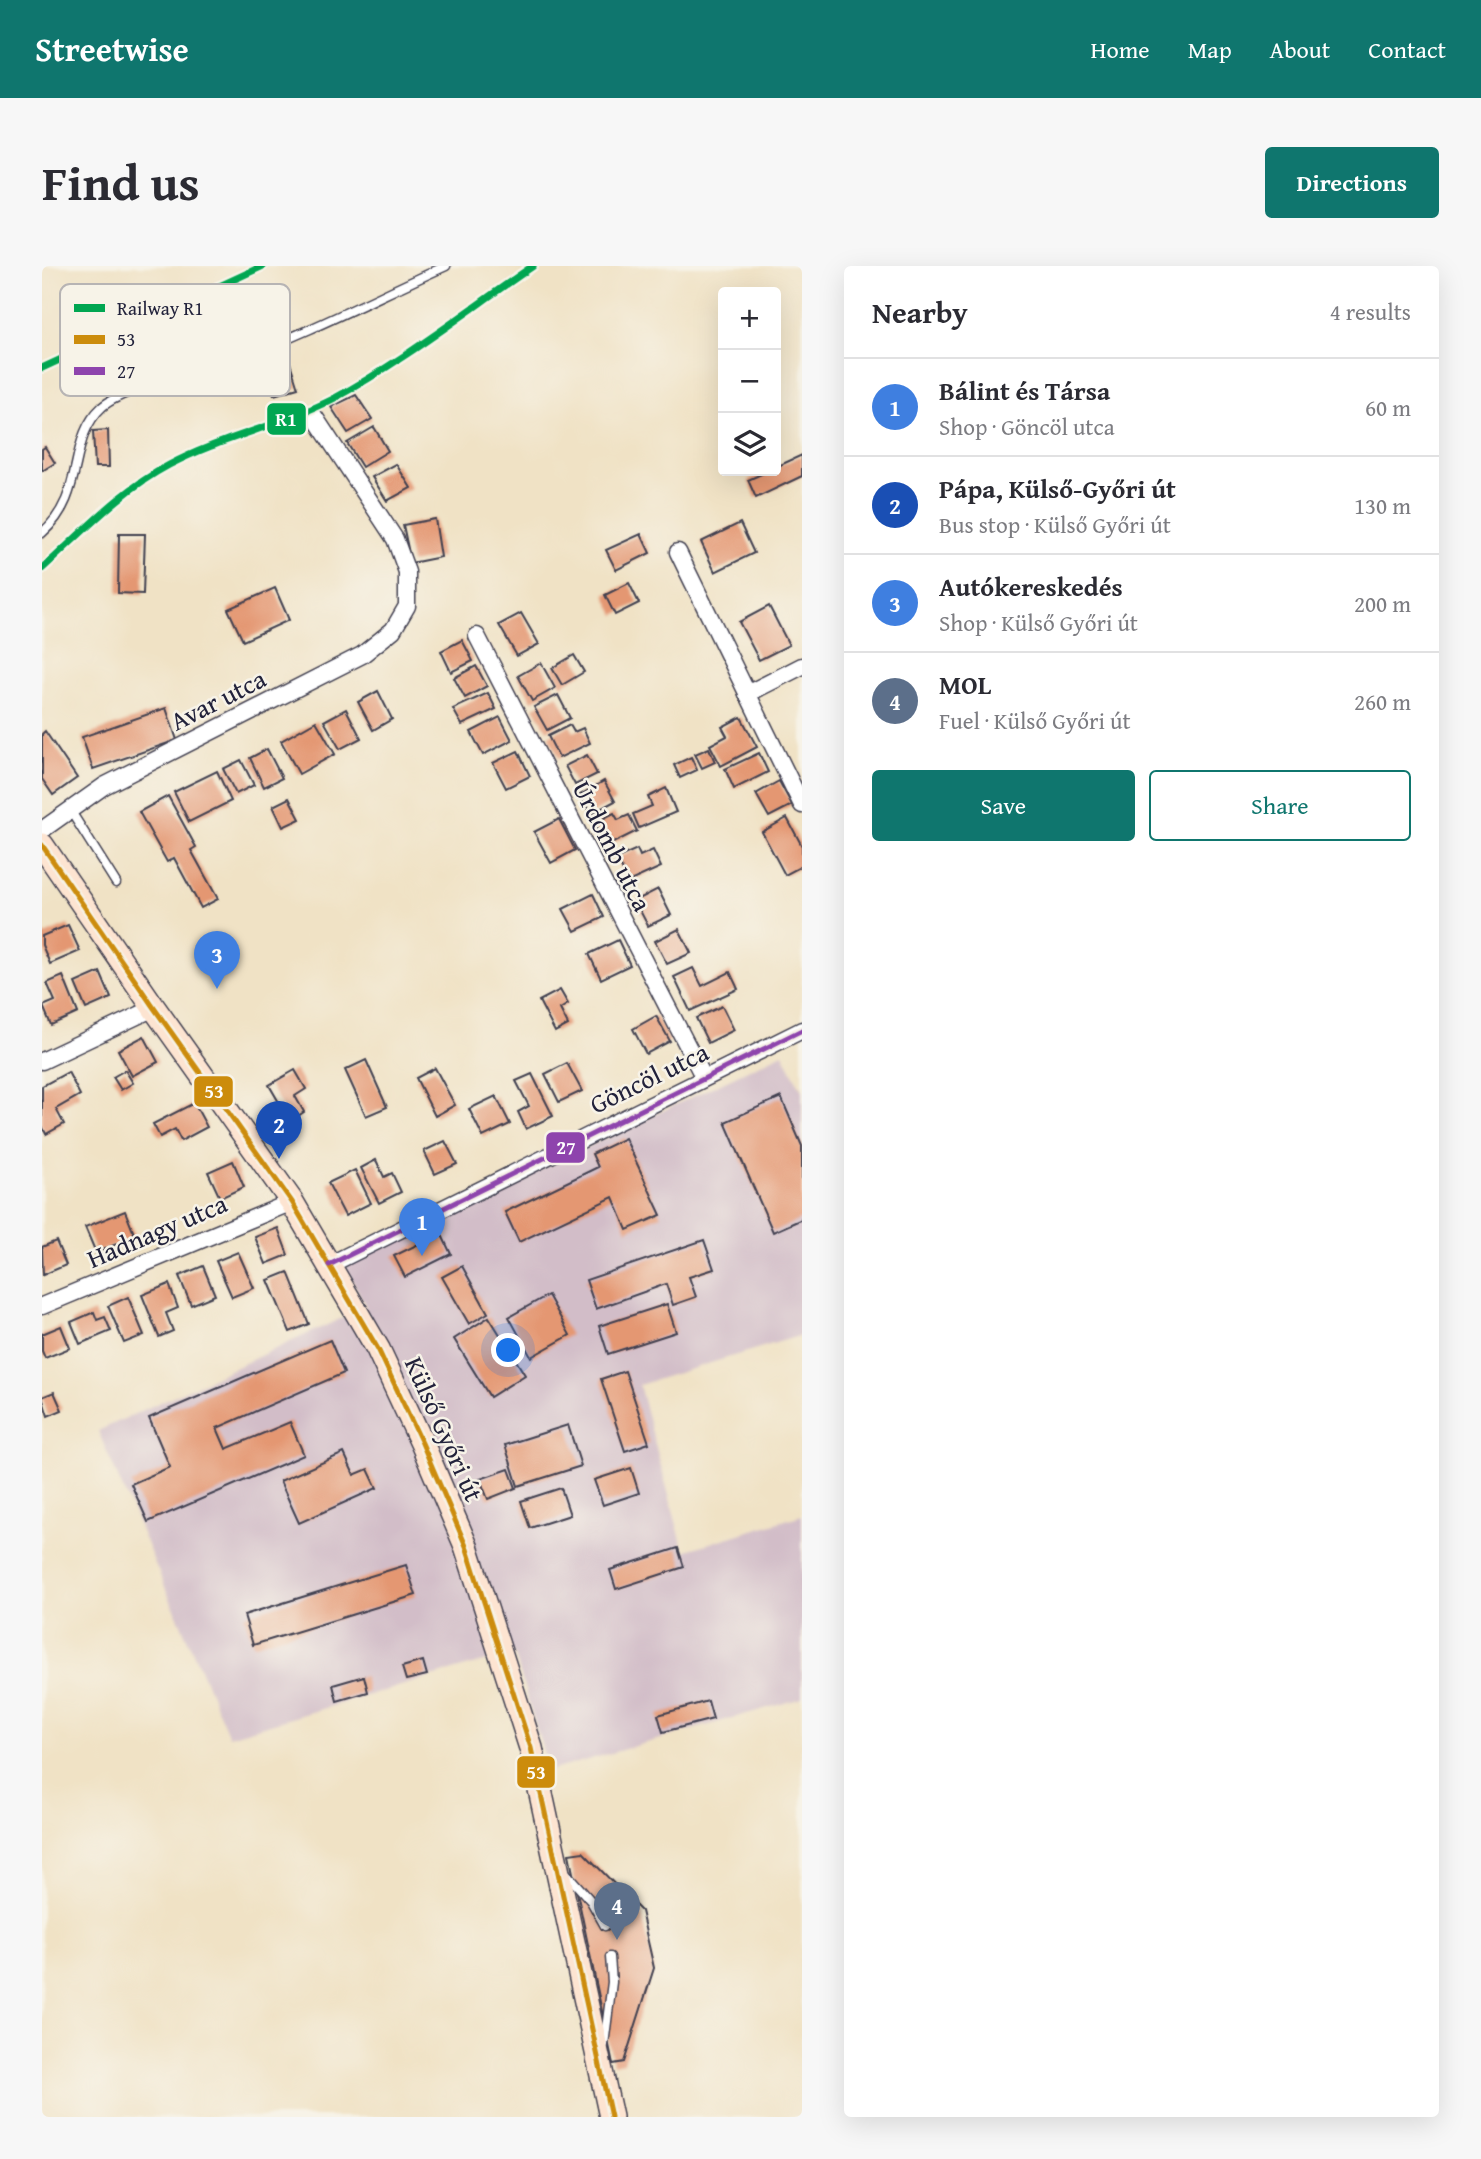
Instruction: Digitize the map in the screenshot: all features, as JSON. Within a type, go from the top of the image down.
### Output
[{"type":"main road","name":"Külső Győri út","points":[[42,845],[292,1202],[378,1349],[422,1443],[466,1546],[531,1748],[611,2117]]},
{"type":"street","name":"Avar utca","points":[[42,830],[104,786],[362,655],[393,630],[407,606],[407,572],[395,540],[314,416]]},
{"type":"street","points":[[678,552],[802,805]]},
{"type":"street","name":"Úrdomb utca","points":[[477,636],[704,1078]]},
{"type":"street","points":[[747,694],[802,666]]},
{"type":"street","points":[[42,1060],[154,1008]]},
{"type":"street","name":"Göncöl utca","points":[[329,1265],[802,1030]]},
{"type":"street","name":"Hadnagy utca","points":[[42,1306],[292,1202]]},
{"type":"lane","points":[[290,337],[446,266]]},
{"type":"lane","points":[[42,533],[63,508],[72,486],[81,442],[90,419],[104,404],[119,396]]},
{"type":"lane","points":[[69,810],[116,883]]},
{"type":"lane","points":[[554,1855],[591,1901],[606,1926]]},
{"type":"lane","points":[[602,2072],[612,1982],[610,1957]]},
{"type":"shaded area","points":[[783,1053],[802,1091],[802,1335],[639,1385],[684,1551],[802,1515],[802,1698],[549,1771],[514,1653],[229,1736],[98,1431],[366,1307],[344,1264]]},
{"type":"building","points":[[290,363],[298,388],[290,390]]},
{"type":"building","points":[[356,395],[372,419],[348,433],[331,407]]},
{"type":"building","points":[[374,427],[388,451],[362,467],[347,443]]},
{"type":"building","points":[[108,430],[109,467],[95,467],[93,431]]},
{"type":"building","points":[[45,447],[55,463],[42,471],[42,449]]},
{"type":"building","points":[[802,455],[802,476],[756,498],[748,480],[757,476],[781,476],[781,465]]},
{"type":"building","points":[[396,464],[411,488],[387,501],[372,477]]},
{"type":"building","points":[[435,519],[441,557],[411,563],[403,525]]},
{"type":"building","points":[[740,523],[754,553],[715,572],[701,542]]},
{"type":"building","points":[[119,534],[145,534],[143,594],[118,593]]},
{"type":"building","points":[[641,534],[650,553],[616,570],[606,550]]},
{"type":"building","points":[[629,583],[639,603],[615,615],[605,595]]},
{"type":"building","points":[[275,588],[289,620],[243,641],[228,609]]},
{"type":"building","points":[[769,606],[789,645],[759,660],[739,622]]},
{"type":"building","points":[[521,613],[539,644],[517,656],[499,625]]},
{"type":"building","points":[[462,640],[473,661],[451,672],[441,651]]},
{"type":"building","points":[[574,655],[584,672],[562,685],[552,668]]},
{"type":"building","points":[[541,663],[555,688],[532,701],[518,676]]},
{"type":"building","points":[[476,666],[487,686],[465,698],[454,678]]},
{"type":"building","points":[[378,691],[392,719],[373,730],[358,702]]},
{"type":"building","points":[[488,693],[496,709],[462,725],[453,709]]},
{"type":"building","points":[[558,695],[570,718],[547,730],[534,707]]},
{"type":"building","points":[[166,708],[177,740],[93,769],[82,737]]},
{"type":"building","points":[[346,709],[361,738],[340,749],[324,721]]},
{"type":"building","points":[[500,717],[512,740],[483,755],[471,732]]},
{"type":"building","points":[[741,717],[757,747],[721,766],[710,745],[727,736],[722,727]]},
{"type":"building","points":[[316,721],[335,754],[299,774],[281,741]]},
{"type":"building","points":[[570,725],[574,732],[583,728],[590,743],[559,758],[548,736]]},
{"type":"building","points":[[45,731],[77,778],[53,795],[42,779],[42,734]]},
{"type":"building","points":[[709,748],[715,762],[702,768],[695,754]]},
{"type":"building","points":[[267,749],[282,778],[264,787],[250,758]]},
{"type":"building","points":[[518,751],[530,776],[506,788],[493,763]]},
{"type":"building","points":[[759,753],[768,772],[734,789],[725,769]]},
{"type":"building","points":[[587,755],[597,774],[575,785],[565,766]]},
{"type":"building","points":[[691,757],[697,770],[680,778],[674,765]]},
{"type":"building","points":[[241,760],[254,785],[236,794],[223,769]]},
{"type":"building","points":[[217,771],[231,801],[189,822],[174,792]]},
{"type":"building","points":[[604,781],[615,801],[591,814],[580,795]]},
{"type":"building","points":[[779,781],[792,805],[769,817],[756,794]]},
{"type":"building","points":[[666,788],[676,812],[639,828],[633,814],[652,806],[648,797]]},
{"type":"building","points":[[168,796],[196,847],[191,850],[218,899],[201,908],[174,858],[167,862],[139,812]]},
{"type":"building","points":[[289,798],[300,819],[283,827],[273,806]]},
{"type":"building","points":[[614,813],[618,820],[629,815],[637,831],[605,847],[594,823]]},
{"type":"building","points":[[787,818],[802,846],[802,866],[785,875],[762,832]]},
{"type":"building","points":[[559,819],[575,850],[551,863],[534,832]]},
{"type":"building","points":[[637,849],[640,856],[653,850],[661,867],[628,882],[617,858]]},
{"type":"building","points":[[658,889],[671,915],[648,926],[635,901]]},
{"type":"building","points":[[593,894],[604,917],[575,931],[563,909]]},
{"type":"building","points":[[68,925],[80,951],[50,964],[42,945],[42,936]]},
{"type":"building","points":[[679,929],[691,953],[667,964],[655,941]]},
{"type":"building","points":[[618,940],[630,965],[601,979],[589,954]]},
{"type":"building","points":[[693,968],[702,986],[730,972],[738,989],[690,1011],[674,977]]},
{"type":"building","points":[[100,972],[111,998],[86,1009],[75,983]]},
{"type":"building","points":[[63,976],[78,1013],[51,1025],[43,1006],[55,1001],[47,983]]},
{"type":"building","points":[[560,990],[568,1004],[560,1009],[568,1025],[555,1032],[539,1001]]},
{"type":"building","points":[[722,1006],[734,1030],[708,1043],[696,1018]]},
{"type":"building","points":[[656,1016],[670,1041],[646,1054],[633,1029]]},
{"type":"building","points":[[144,1036],[158,1062],[132,1076],[118,1050]]},
{"type":"building","points":[[366,1060],[387,1107],[366,1116],[345,1070]]},
{"type":"building","points":[[567,1063],[582,1091],[559,1102],[545,1074]]},
{"type":"building","points":[[435,1068],[455,1105],[435,1116],[416,1078]]},
{"type":"building","points":[[125,1070],[133,1083],[121,1090],[113,1077]]},
{"type":"building","points":[[295,1070],[306,1089],[295,1096],[304,1112],[290,1121],[269,1085]]},
{"type":"building","points":[[68,1072],[80,1095],[56,1109],[64,1124],[46,1134],[42,1126],[42,1086]]},
{"type":"building","points":[[532,1074],[553,1116],[526,1129],[518,1112],[529,1106],[516,1081]]},
{"type":"building","points":[[496,1096],[510,1124],[483,1137],[469,1109]]},
{"type":"building","points":[[781,1097],[802,1146],[802,1219],[773,1232],[725,1122]]},
{"type":"building","points":[[194,1103],[207,1127],[181,1141],[175,1129],[160,1137],[153,1124]]},
{"type":"building","points":[[625,1138],[661,1215],[627,1230],[613,1197],[519,1242],[505,1212],[598,1167],[592,1154]]},
{"type":"building","points":[[445,1141],[457,1164],[435,1174],[424,1151]]},
{"type":"building","points":[[376,1160],[384,1177],[392,1173],[401,1192],[379,1203],[361,1168]]},
{"type":"building","points":[[233,1161],[244,1187],[220,1198],[208,1172]]},
{"type":"building","points":[[355,1170],[371,1203],[345,1216],[328,1183]]},
{"type":"building","points":[[125,1211],[135,1236],[96,1253],[85,1227]]},
{"type":"building","points":[[278,1228],[288,1255],[266,1264],[255,1237]]},
{"type":"building","points":[[441,1233],[451,1254],[405,1277],[394,1256]]},
{"type":"building","points":[[704,1240],[714,1269],[689,1277],[696,1297],[673,1305],[666,1284],[596,1309],[586,1280]]},
{"type":"building","points":[[56,1241],[66,1265],[43,1275],[42,1247]]},
{"type":"building","points":[[238,1252],[254,1288],[232,1297],[216,1261]]},
{"type":"building","points":[[203,1266],[215,1295],[191,1305],[179,1276]]},
{"type":"building","points":[[462,1266],[488,1313],[469,1324],[442,1277]]},
{"type":"building","points":[[288,1272],[309,1324],[290,1332],[268,1280]]},
{"type":"building","points":[[169,1284],[178,1308],[166,1313],[173,1331],[159,1337],[142,1295]]},
{"type":"building","points":[[548,1295],[570,1335],[531,1357],[509,1317]]},
{"type":"building","points":[[128,1297],[144,1335],[124,1343],[108,1306]]},
{"type":"building","points":[[667,1304],[676,1332],[608,1354],[599,1326]]},
{"type":"building","points":[[94,1312],[97,1320],[105,1317],[111,1331],[80,1344],[71,1322]]},
{"type":"building","points":[[489,1317],[525,1375],[490,1397],[454,1339]]},
{"type":"building","points":[[61,1326],[70,1348],[45,1358],[42,1351],[42,1334]]},
{"type":"building","points":[[330,1340],[344,1373],[217,1428],[226,1449],[290,1422],[304,1455],[148,1522],[131,1484],[170,1467],[149,1418]]},
{"type":"building","points":[[625,1371],[649,1443],[625,1451],[601,1379]]},
{"type":"building","points":[[54,1392],[62,1410],[48,1416],[42,1397]]},
{"type":"building","points":[[568,1425],[581,1466],[518,1486],[505,1445]]},
{"type":"building","points":[[344,1453],[354,1475],[368,1469],[377,1488],[299,1523],[280,1481]]},
{"type":"building","points":[[631,1468],[639,1493],[603,1505],[594,1480]]},
{"type":"building","points":[[509,1469],[516,1488],[488,1499],[480,1479]]},
{"type":"building","points":[[561,1488],[570,1515],[530,1528],[521,1501]]},
{"type":"building","points":[[678,1548],[684,1567],[616,1589],[610,1570]]},
{"type":"building","points":[[406,1565],[416,1595],[253,1645],[244,1615]]},
{"type":"building","points":[[423,1661],[427,1675],[406,1680],[402,1667]]},
{"type":"building","points":[[364,1676],[368,1692],[337,1701],[333,1685]]},
{"type":"building","points":[[708,1701],[713,1719],[663,1732],[658,1715]]},
{"type":"building","points":[[583,1852],[641,1911],[654,1968],[624,2062],[613,2064],[569,1854]]},
{"type":"rail line","name":"R1","points":[[224,284],[263,266]]},
{"type":"rail line","name":"R1","points":[[42,569],[102,513],[151,475],[189,455],[333,399],[410,352],[533,266]]},
{"type":"rail line","name":"R1","points":[[42,368],[60,360]]},
{"type":"transit line","name":"53","points":[[42,845],[292,1202],[378,1349],[422,1443],[466,1546],[531,1748],[611,2117]]},
{"type":"transit line","name":"27","points":[[329,1265],[802,1030]]},
{"type":"place","name":"Autókereskedés","points":[[217,989]]},
{"type":"place","name":"Pápa, Külső-Győri út","points":[[279,1159]]},
{"type":"place","name":"Bálint és Társa","points":[[422,1256]]},
{"type":"place","name":"MOL","points":[[617,1940]]}]
